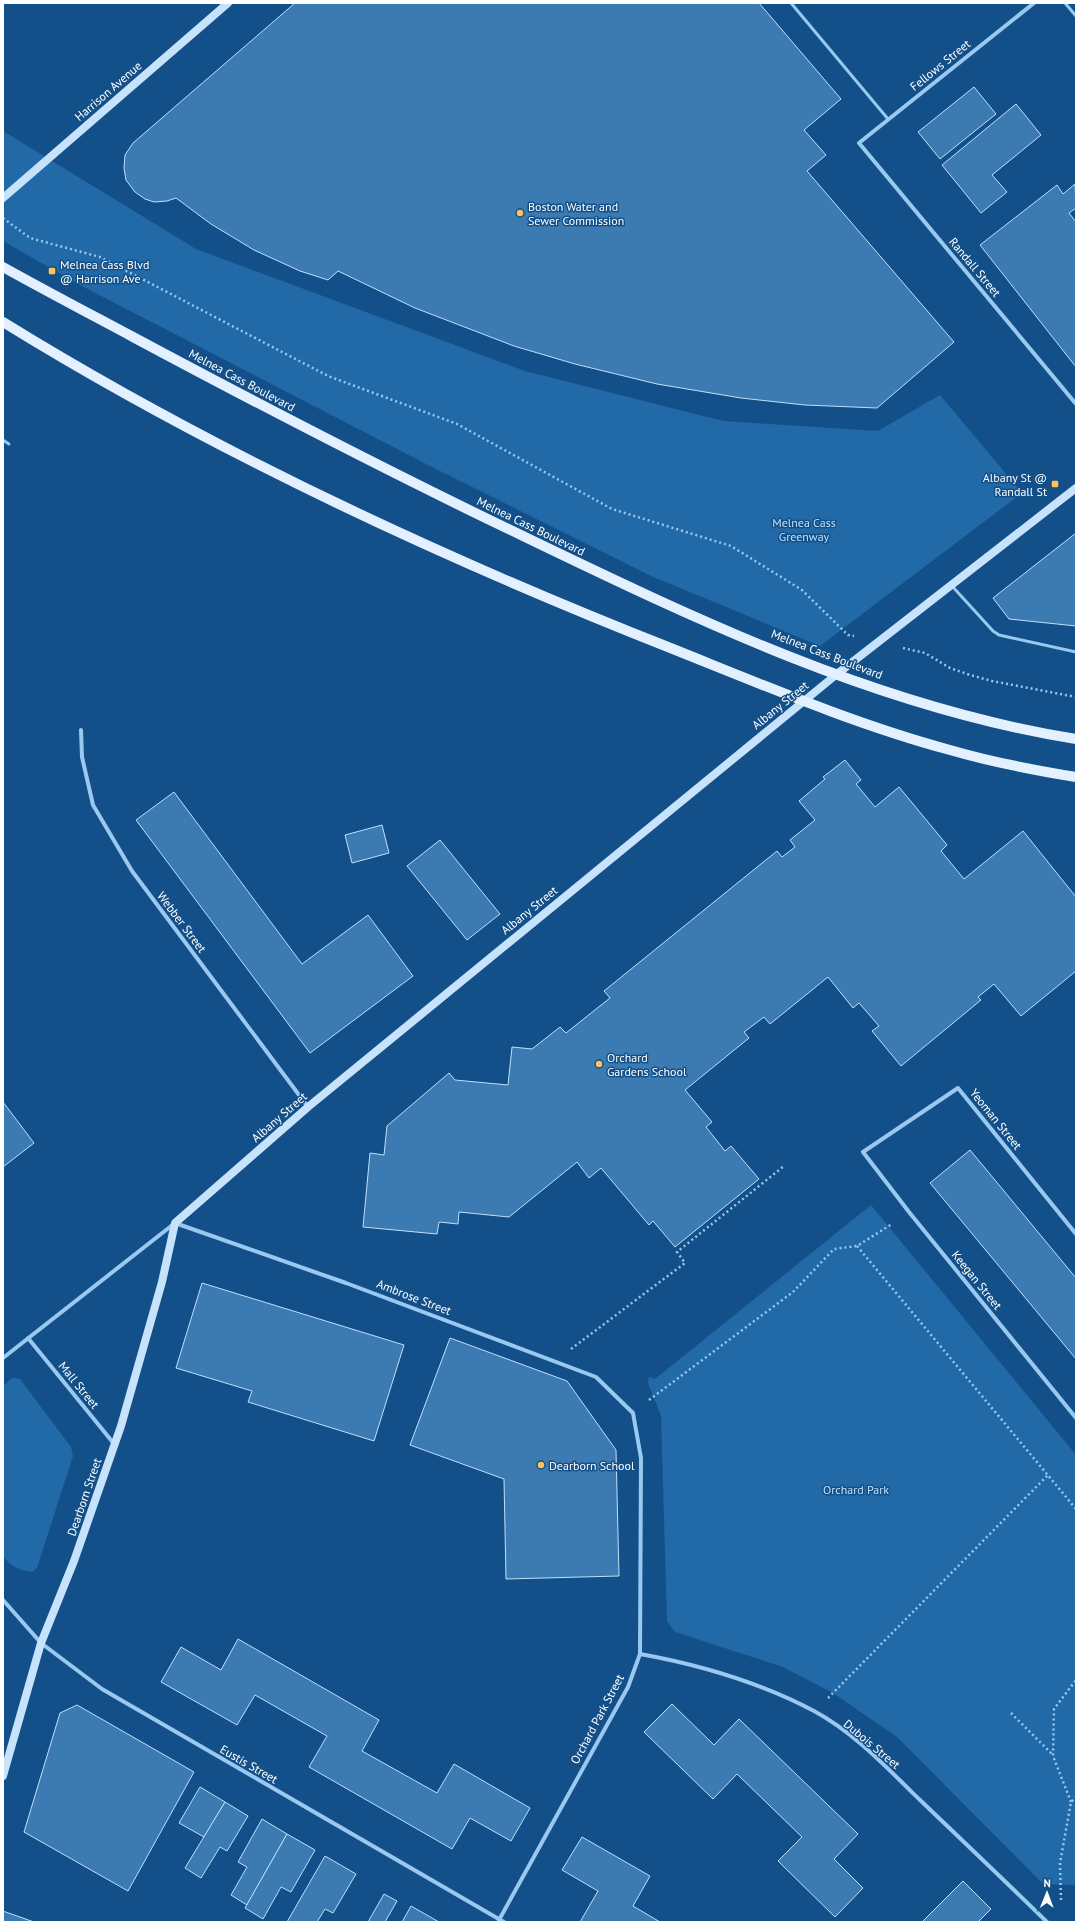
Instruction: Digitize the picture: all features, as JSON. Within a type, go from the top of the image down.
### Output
[{"type":"main road","name":"Harrison Avenue","points":[[3,198],[228,3]]},
{"type":"main road","name":"Melnea Cass Boulevard","points":[[3,267],[248,399],[410,482],[681,610],[837,674],[994,723],[1076,739]]},
{"type":"main road","points":[[3,322],[108,384],[327,499],[397,532],[538,594],[727,671],[856,720],[946,750],[1000,764],[1076,778]]},
{"type":"main road","name":"Albany Street","points":[[174,1223],[308,1107],[805,700],[1076,488]]},
{"type":"main road","name":"Dearborn Street","points":[[3,1776],[41,1643],[74,1562],[115,1445],[162,1282],[174,1223]]},
{"type":"street","name":"Fellows Street","points":[[859,143],[1034,3]]},
{"type":"street","name":"Randall Street","points":[[859,143],[1076,404]]},
{"type":"street","name":"Webber Street","points":[[81,730],[82,757],[94,805],[132,871],[308,1107]]},
{"type":"street","name":"Yeoman Street","points":[[863,1152],[958,1088],[1076,1234]]},
{"type":"street","name":"Keegan Street","points":[[863,1152],[909,1212],[1076,1418]]},
{"type":"street","name":"Albany Street","points":[[3,1358],[174,1223]]},
{"type":"street","name":"Ambrose Street","points":[[174,1223],[346,1282],[596,1377],[633,1413]]},
{"type":"street","name":"Mall Street","points":[[28,1338],[115,1445]]},
{"type":"street","name":"Orchard Park Street","points":[[502,1921],[628,1687],[640,1654],[641,1458],[633,1413]]},
{"type":"street","name":"Eustis Street","points":[[3,1600],[41,1643],[102,1689],[502,1921]]},
{"type":"street","name":"Dubois Street","points":[[640,1654],[684,1662],[755,1683],[815,1712],[858,1742],[887,1768],[1047,1922]]},
{"type":"lane","points":[[791,3],[888,119]]},
{"type":"lane","points":[[1065,3],[1076,16]]},
{"type":"lane","points":[[3,440],[9,444]]},
{"type":"lane","points":[[952,586],[999,636],[1076,652]]},
{"type":"path","points":[[3,218],[30,238],[100,256],[328,376],[457,424],[612,509],[731,546],[802,590],[848,635]]},
{"type":"path","points":[[925,653],[950,668],[970,675],[992,681],[1076,696]]},
{"type":"path","points":[[554,1361],[685,1263],[677,1252],[784,1166]]},
{"type":"path","points":[[649,1400],[793,1292],[834,1249],[857,1246],[892,1224]]},
{"type":"path","points":[[857,1246],[1076,1509]]},
{"type":"path","points":[[828,1698],[1048,1475]]},
{"type":"path","points":[[1061,1900],[1060,1863],[1071,1802],[1053,1756],[1054,1709],[1076,1680]]},
{"type":"path","points":[[1011,1713],[1053,1756]]},
{"type":"path","points":[[1071,1802],[1076,1797]]},
{"type":"green space","name":"Melnea Cass Greenway","points":[[3,131],[196,249],[525,371],[723,421],[878,431],[940,395],[1022,493],[820,646],[651,576],[428,465],[78,284],[3,241]]},
{"type":"green space","name":"Orchard Park","points":[[871,1205],[1076,1455],[1076,1882],[1074,1885],[1043,1884],[897,1737],[833,1693],[783,1667],[675,1632],[667,1621],[661,1416],[648,1383],[649,1377],[655,1379]]},
{"type":"green space","points":[[12,1378],[20,1379],[71,1447],[73,1456],[37,1568],[32,1572],[16,1567],[9,1563],[3,1556],[3,1386]]},
{"type":"building","name":"Boston Water and Sewer Commission","points":[[295,3],[759,3],[841,99],[804,130],[826,155],[807,171],[954,342],[877,408],[805,405],[741,398],[657,384],[575,364],[514,346],[415,308],[338,271],[328,280],[300,271],[254,250],[211,224],[176,198],[167,201],[154,202],[145,199],[135,192],[126,180],[124,168],[125,155],[133,143]]},
{"type":"building","points":[[974,87],[996,114],[940,159],[918,132]]},
{"type":"building","points":[[1016,104],[1041,135],[992,175],[1007,192],[981,213],[942,165]]},
{"type":"building","points":[[1075,184],[1076,208],[1069,213],[1076,222],[1076,367],[980,245],[1057,185],[1063,194]]},
{"type":"building","points":[[1076,533],[1076,626],[1009,619],[993,598]]},
{"type":"building","points":[[845,760],[861,780],[856,784],[875,807],[899,787],[947,845],[941,851],[964,879],[1023,831],[1076,897],[1076,971],[1021,1016],[994,984],[978,997],[981,1000],[901,1066],[872,1031],[879,1026],[859,1003],[853,1008],[828,977],[770,1024],[764,1017],[744,1032],[749,1038],[685,1090],[712,1122],[706,1127],[725,1151],[731,1146],[759,1179],[675,1247],[653,1221],[649,1225],[601,1168],[589,1178],[577,1162],[509,1217],[459,1212],[458,1224],[439,1222],[437,1234],[363,1227],[370,1153],[384,1155],[387,1126],[449,1073],[455,1080],[508,1085],[512,1047],[532,1049],[560,1027],[566,1033],[610,998],[604,991],[777,851],[782,857],[795,847],[790,840],[815,820],[799,801],[825,779],[823,777]]},
{"type":"building","points":[[174,792],[302,964],[368,915],[413,976],[310,1053],[136,820]]},
{"type":"building","points":[[382,825],[389,853],[352,863],[345,835]]},
{"type":"building","points":[[440,840],[500,914],[467,940],[407,866]]},
{"type":"building","points":[[3,1102],[34,1143],[3,1167]]},
{"type":"building","points":[[970,1150],[1076,1278],[1076,1359],[930,1183]]},
{"type":"building","points":[[202,1283],[404,1345],[374,1441],[248,1402],[252,1391],[176,1368]]},
{"type":"building","name":"Dearborn School","points":[[450,1338],[567,1381],[616,1450],[619,1576],[506,1579],[504,1479],[410,1445]]},
{"type":"building","points":[[238,1639],[379,1720],[362,1751],[437,1793],[454,1764],[530,1808],[511,1841],[470,1818],[452,1849],[309,1767],[327,1736],[255,1695],[237,1725],[161,1682],[181,1647],[221,1670]]},
{"type":"building","points":[[672,1704],[714,1745],[739,1719],[858,1834],[834,1859],[863,1888],[835,1917],[778,1861],[802,1837],[737,1774],[713,1799],[644,1732]]},
{"type":"building","points":[[77,1705],[194,1772],[128,1891],[24,1832],[60,1713]]},
{"type":"building","points":[[200,1787],[225,1802],[204,1837],[179,1823]]},
{"type":"building","points":[[225,1802],[248,1816],[227,1851],[220,1847],[201,1878],[185,1868]]},
{"type":"building","points":[[262,1819],[287,1834],[247,1905],[231,1895],[247,1867],[238,1862]]},
{"type":"building","points":[[287,1834],[315,1850],[291,1892],[281,1887],[263,1919],[245,1908]]},
{"type":"building","points":[[582,1837],[650,1876],[633,1906],[660,1922],[580,1922],[598,1891],[562,1870]]},
{"type":"building","points":[[325,1856],[356,1874],[333,1913],[325,1909],[317,1922],[287,1922]]},
{"type":"building","points":[[963,1881],[991,1909],[978,1922],[922,1922]]},
{"type":"building","points":[[384,1894],[397,1901],[385,1922],[368,1922]]},
{"type":"building","points":[[411,1906],[439,1922],[402,1922]]},
{"type":"building","points":[[3,1911],[34,1922],[3,1922]]},
{"type":"place","name":"Boston Water and Sewer Commission","points":[[520,213]]},
{"type":"place","name":"Melnea Cass Blvd @ Harrison Ave","points":[[52,271]]},
{"type":"place","name":"Albany St @ Randall St","points":[[1055,484]]},
{"type":"place","name":"Orchard Gardens School","points":[[599,1064]]},
{"type":"place","name":"Dearborn School","points":[[541,1465]]}]
